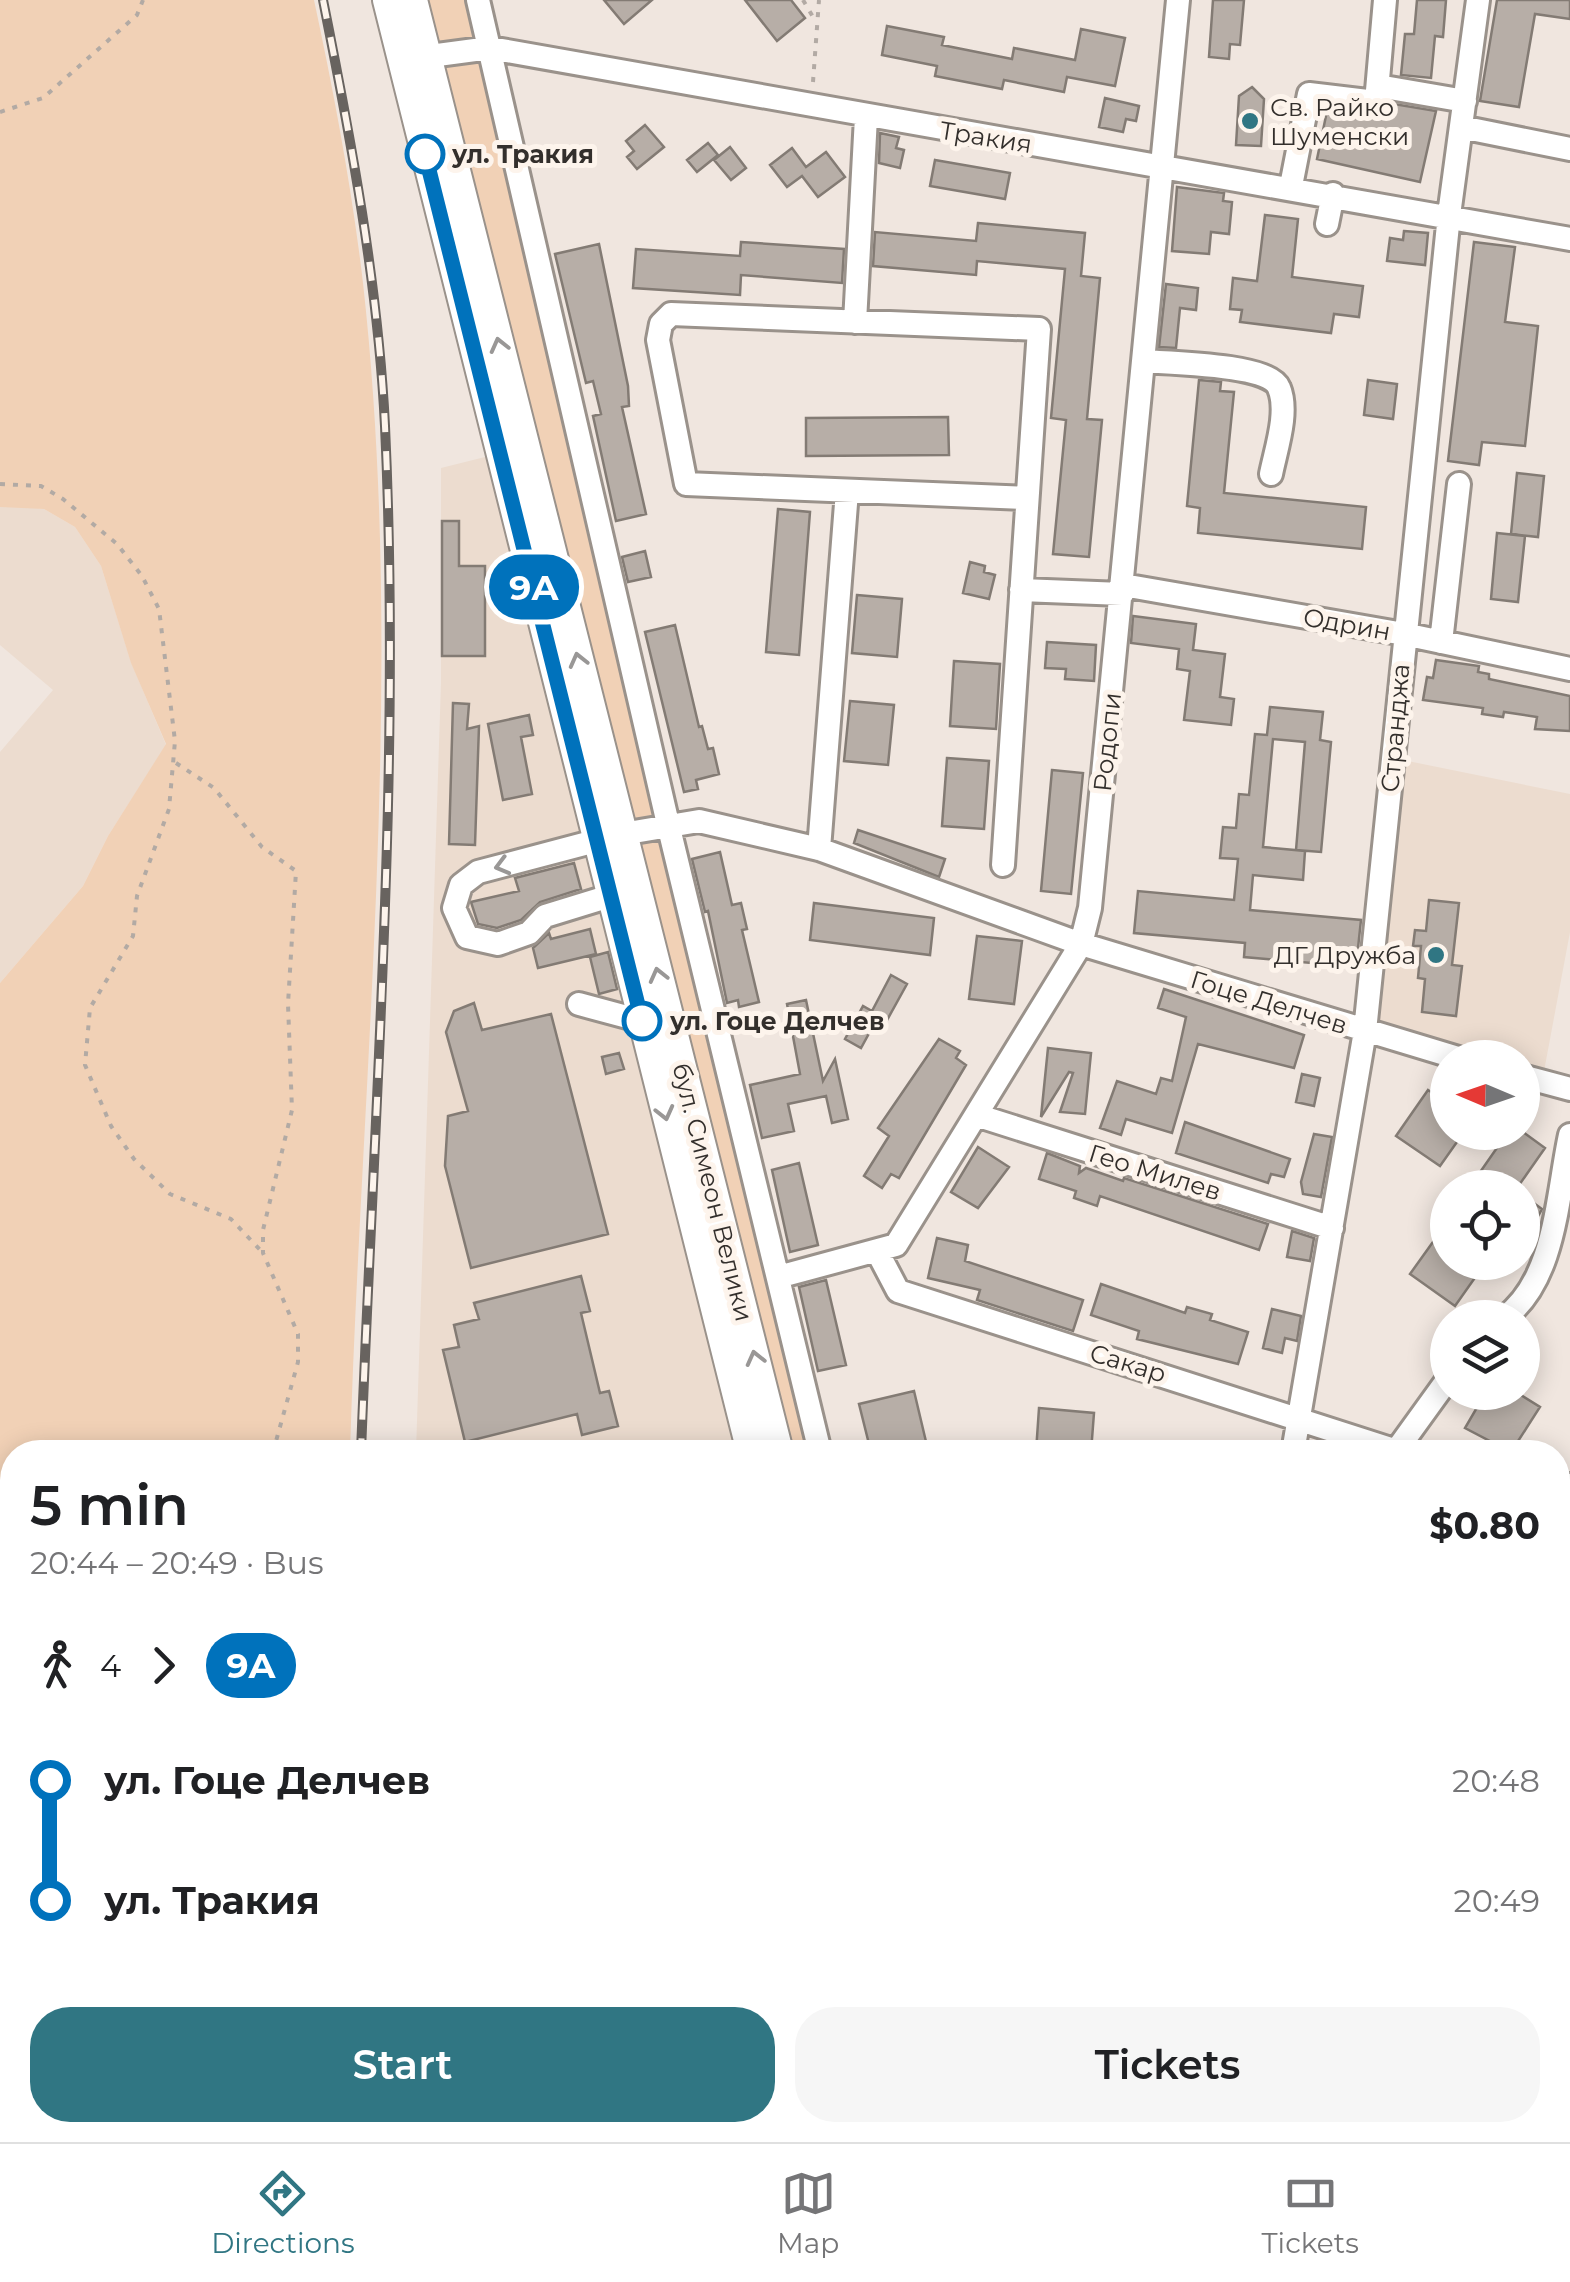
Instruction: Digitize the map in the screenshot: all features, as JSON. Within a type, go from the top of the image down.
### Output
[{"type":"main road","name":"бул. Симеон Велики","points":[[387,0],[414,58],[609,838],[776,1440]]},
{"type":"main road","name":"бул. Симеон Велики","points":[[413,0],[414,58]]},
{"type":"main road","name":"бул. Симеон Велики","points":[[609,838],[610,896],[747,1440]]},
{"type":"street","points":[[478,0],[668,824],[817,1440]]},
{"type":"street","name":"Родопи","points":[[876,1251],[896,1245],[1082,944],[1090,908],[1178,0]]},
{"type":"street","points":[[1290,186],[1309,94],[1376,102],[1385,0]]},
{"type":"street","name":"Странджа","points":[[1295,1440],[1365,1031],[1449,215],[1478,0]]},
{"type":"street","name":"Тракия","points":[[414,58],[490,48],[866,117],[1290,186],[1570,239]]},
{"type":"street","points":[[1378,86],[1464,100]]},
{"type":"street","points":[[855,322],[866,117]]},
{"type":"street","points":[[1461,127],[1570,149]]},
{"type":"street","points":[[1328,224],[1333,194]]},
{"type":"street","points":[[1002,865],[1020,590],[1027,498],[1038,329],[671,314],[661,324],[658,340],[686,484],[1027,498]]},
{"type":"street","points":[[1143,361],[1252,371],[1272,378],[1280,389],[1281,420],[1271,474]]},
{"type":"street","points":[[1440,642],[1459,484]]},
{"type":"street","points":[[819,849],[848,491]]},
{"type":"street","name":"Одрин","points":[[1020,590],[1122,589],[1404,634],[1570,669]]},
{"type":"street","name":"Гоце Делчев","points":[[610,896],[545,916],[529,933],[498,944],[467,937],[456,920],[456,896],[461,885],[478,872],[668,824],[699,822],[819,849],[1082,944],[1430,1050]]},
{"type":"street","points":[[579,1004],[642,1021]]},
{"type":"street","points":[[1540,1081],[1570,1089]]},
{"type":"street","name":"Гео Милев","points":[[979,1116],[1332,1228]]},
{"type":"street","points":[[1527,1300],[1540,1272],[1570,1135]]},
{"type":"street","points":[[778,1277],[876,1251]]},
{"type":"street","name":"Сакар","points":[[876,1251],[898,1291],[1364,1440]]},
{"type":"street","points":[[1406,1440],[1430,1405]]},
{"type":"path","points":[[0,112],[44,98],[137,15],[143,0]]},
{"type":"path","points":[[803,0],[818,24]]},
{"type":"path","points":[[811,107],[820,0]]},
{"type":"path","points":[[0,484],[41,486],[63,498],[117,544],[142,576],[159,610],[176,763],[169,809],[138,896],[133,936],[90,1008],[85,1065],[103,1109],[134,1159],[170,1194],[231,1219],[263,1253],[298,1334],[298,1362],[277,1440]]},
{"type":"path","points":[[176,763],[214,788],[262,847],[296,871],[288,1004],[292,1110],[263,1230],[263,1253]]},
{"type":"shaded area","points":[[0,0],[314,0],[342,141],[363,283],[375,428],[381,574],[377,867],[350,1440],[0,1440],[0,983],[83,886],[108,836],[166,744],[131,663],[101,566],[75,527],[44,509],[0,507]]},
{"type":"shaded area","points":[[413,0],[478,0],[817,1440],[776,1440]]},
{"type":"shaded area","points":[[501,453],[748,1440],[416,1440],[441,683],[441,468]]},
{"type":"shaded area","points":[[8,504],[44,509],[75,527],[101,566],[131,662],[166,745],[108,836],[83,886],[0,983],[0,752],[53,690],[0,645],[0,507]]},
{"type":"shaded area","points":[[1393,758],[1570,794],[1570,932],[1542,1082],[1540,1040],[1430,1040],[1430,1049],[1365,1031]]},
{"type":"building","points":[[604,0],[652,0],[624,24]]},
{"type":"building","points":[[745,0],[791,0],[805,18],[777,41]]},
{"type":"building","points":[[1213,0],[1244,0],[1240,45],[1230,44],[1229,59],[1209,57]]},
{"type":"building","points":[[1417,0],[1446,0],[1443,37],[1435,36],[1431,78],[1401,75],[1405,34],[1414,34]]},
{"type":"building","points":[[1497,0],[1570,0],[1570,19],[1535,14],[1519,107],[1480,101]]},
{"type":"building","points":[[887,26],[944,37],[942,45],[1012,59],[1014,48],[1075,60],[1081,29],[1125,38],[1115,86],[1067,77],[1064,92],[1004,80],[1002,89],[935,76],[937,66],[882,55]]},
{"type":"building","name":"Св. Райко Шуменски","points":[[1252,87],[1264,99],[1261,146],[1236,145],[1239,96]]},
{"type":"building","points":[[1105,98],[1139,106],[1136,121],[1126,119],[1123,132],[1099,127]]},
{"type":"building","points":[[1394,104],[1436,111],[1420,182],[1317,159],[1327,111],[1391,118]]},
{"type":"building","points":[[645,125],[664,147],[637,169],[627,157],[634,151],[626,141]]},
{"type":"building","points":[[880,133],[899,137],[896,148],[904,150],[900,168],[879,163]]},
{"type":"building","points":[[708,143],[718,155],[697,172],[687,160]]},
{"type":"building","points":[[730,147],[746,168],[731,180],[714,160]]},
{"type":"building","points":[[792,148],[806,167],[826,152],[845,177],[818,197],[802,176],[787,187],[770,165]]},
{"type":"building","points":[[935,160],[1010,173],[1005,199],[930,186]]},
{"type":"building","points":[[1177,187],[1224,193],[1223,201],[1232,202],[1229,234],[1211,232],[1209,254],[1172,251]]},
{"type":"building","points":[[1265,215],[1298,219],[1292,277],[1363,286],[1359,317],[1334,314],[1331,333],[1240,322],[1242,310],[1230,309],[1233,278],[1257,281]]},
{"type":"building","points":[[978,223],[1085,233],[1081,276],[1100,278],[1087,419],[1102,420],[1089,557],[1053,554],[1066,420],[1051,418],[1065,269],[977,261],[976,275],[873,266],[875,232],[976,241]]},
{"type":"building","points":[[1404,231],[1428,233],[1425,265],[1387,261],[1390,238],[1403,240]]},
{"type":"building","points":[[741,242],[844,249],[842,283],[741,275],[740,295],[633,288],[636,249],[740,256]]},
{"type":"building","points":[[1474,242],[1515,247],[1505,322],[1538,326],[1525,446],[1482,442],[1479,465],[1448,461]]},
{"type":"building","points":[[599,244],[628,386],[629,406],[622,407],[646,514],[616,521],[593,416],[601,414],[593,381],[586,383],[555,254]]},
{"type":"building","points":[[1166,284],[1198,288],[1196,310],[1180,308],[1176,348],[1159,347]]},
{"type":"building","points":[[1199,380],[1221,382],[1220,391],[1234,392],[1224,493],[1366,507],[1362,549],[1198,533],[1200,508],[1187,506]]},
{"type":"building","points":[[1368,380],[1397,384],[1393,419],[1364,415]]},
{"type":"building","points":[[948,417],[949,455],[806,456],[806,418]]},
{"type":"building","points":[[1517,473],[1544,476],[1538,537],[1511,534]]},
{"type":"building","points":[[778,509],[810,512],[799,655],[766,652]]},
{"type":"building","points":[[442,521],[459,521],[459,566],[485,566],[485,656],[442,656]]},
{"type":"building","points":[[1497,533],[1525,536],[1518,602],[1491,599]]},
{"type":"building","points":[[645,551],[651,577],[628,582],[622,557]]},
{"type":"building","points":[[970,562],[985,566],[984,572],[995,575],[989,599],[963,593]]},
{"type":"building","points":[[857,595],[902,599],[897,657],[852,653]]},
{"type":"building","points":[[1133,616],[1196,624],[1193,650],[1225,654],[1220,697],[1234,699],[1231,725],[1184,720],[1190,671],[1177,669],[1179,649],[1131,643]]},
{"type":"building","points":[[675,625],[699,727],[702,726],[708,749],[713,748],[719,774],[696,780],[698,789],[684,792],[645,632]]},
{"type":"building","points":[[1047,642],[1096,645],[1094,681],[1065,679],[1066,669],[1045,668]]},
{"type":"building","points":[[1436,660],[1479,666],[1478,672],[1489,674],[1489,679],[1570,696],[1570,731],[1535,729],[1537,717],[1504,712],[1503,717],[1482,714],[1483,708],[1423,700],[1427,677],[1433,678]]},
{"type":"building","points":[[954,661],[1000,664],[996,729],[950,726]]},
{"type":"building","points":[[850,701],[894,705],[888,765],[844,761]]},
{"type":"building","points":[[453,703],[469,704],[467,729],[479,726],[475,845],[449,844]]},
{"type":"building","points":[[1270,707],[1323,712],[1320,740],[1331,742],[1321,852],[1296,850],[1305,742],[1273,739],[1263,847],[1305,851],[1303,880],[1253,875],[1250,910],[1361,920],[1356,967],[1244,957],[1245,943],[1134,933],[1138,891],[1234,900],[1238,859],[1220,858],[1223,827],[1236,828],[1239,794],[1249,795],[1255,734],[1267,735]]},
{"type":"building","points":[[529,715],[533,735],[521,737],[532,794],[503,800],[488,724]]},
{"type":"building","points":[[947,758],[989,761],[984,829],[942,826]]},
{"type":"building","points":[[1052,770],[1083,773],[1071,894],[1041,891]]},
{"type":"building","points":[[858,830],[945,859],[939,877],[854,843]]},
{"type":"building","points":[[720,852],[732,905],[741,903],[747,929],[742,930],[759,1002],[739,1007],[738,1000],[727,1003],[708,911],[705,912],[692,859]]},
{"type":"building","points":[[574,863],[581,889],[540,902],[521,920],[497,928],[478,924],[471,902],[519,891],[515,878]]},
{"type":"building","points":[[1429,900],[1459,903],[1452,965],[1462,966],[1456,1016],[1422,1012],[1425,979],[1418,978],[1421,946],[1413,946],[1415,930],[1426,931]]},
{"type":"building","points":[[814,903],[934,918],[930,955],[810,940]]},
{"type":"building","points":[[590,929],[596,954],[538,968],[533,948],[549,933],[551,939]]},
{"type":"building","points":[[977,936],[1022,941],[1014,1004],[969,999]]},
{"type":"building","points":[[608,952],[617,989],[599,994],[590,957]]},
{"type":"building","points":[[891,975],[907,984],[886,1022],[878,1017],[861,1048],[845,1039],[863,1006],[872,1011]]},
{"type":"building","points":[[1164,989],[1304,1035],[1294,1068],[1198,1044],[1172,1133],[1126,1119],[1121,1135],[1100,1128],[1117,1081],[1156,1094],[1161,1078],[1172,1081],[1186,1017],[1158,1008]]},
{"type":"building","points":[[806,1000],[823,1081],[835,1059],[848,1119],[832,1123],[826,1096],[788,1104],[794,1131],[762,1138],[750,1085],[800,1074],[787,1004]]},
{"type":"building","points":[[474,1003],[482,1030],[551,1014],[608,1234],[471,1268],[445,1166],[448,1116],[468,1111],[446,1032],[454,1011]]},
{"type":"building","points":[[939,1039],[960,1051],[956,1058],[966,1065],[899,1178],[891,1174],[882,1188],[864,1176],[889,1136],[878,1128]]},
{"type":"building","points":[[1048,1048],[1091,1053],[1085,1114],[1060,1112],[1073,1073],[1069,1072],[1041,1117]]},
{"type":"building","points":[[619,1053],[624,1069],[606,1074],[602,1057]]},
{"type":"building","points":[[1302,1074],[1320,1078],[1314,1106],[1296,1102]]},
{"type":"building","points":[[1428,1090],[1430,1150],[1451,1150],[1440,1166],[1396,1136]]},
{"type":"building","points":[[1185,1122],[1290,1159],[1284,1177],[1271,1174],[1268,1183],[1176,1153]]},
{"type":"building","points":[[1314,1134],[1332,1137],[1321,1197],[1303,1194],[1301,1182]]},
{"type":"building","points":[[1540,1144],[1545,1148],[1530,1170],[1482,1170],[1495,1150],[1540,1150]]},
{"type":"building","points":[[978,1147],[1009,1167],[978,1208],[951,1192]]},
{"type":"building","points":[[1047,1153],[1080,1166],[1079,1173],[1086,1168],[1123,1181],[1124,1178],[1268,1224],[1259,1250],[1100,1196],[1097,1206],[1074,1198],[1076,1191],[1039,1179]]},
{"type":"building","points":[[799,1163],[818,1245],[790,1252],[772,1170]]},
{"type":"building","points":[[1292,1231],[1314,1238],[1310,1261],[1287,1257]]},
{"type":"building","points":[[937,1238],[968,1245],[965,1261],[1083,1300],[1073,1331],[977,1300],[980,1290],[928,1278]]},
{"type":"building","points":[[1430,1246],[1430,1280],[1473,1280],[1459,1300],[1447,1300],[1410,1274]]},
{"type":"building","points":[[581,1276],[590,1311],[581,1313],[600,1393],[609,1391],[618,1426],[582,1435],[577,1414],[465,1440],[443,1350],[459,1347],[454,1325],[479,1319],[474,1303]]},
{"type":"building","points":[[826,1280],[846,1365],[818,1371],[799,1287]]},
{"type":"building","points":[[1101,1284],[1185,1313],[1187,1307],[1212,1314],[1210,1320],[1248,1332],[1238,1364],[1137,1339],[1139,1331],[1091,1315]]},
{"type":"building","points":[[1272,1309],[1301,1316],[1297,1341],[1285,1338],[1282,1353],[1263,1348]]},
{"type":"building","points":[[914,1391],[926,1440],[868,1440],[859,1404]]},
{"type":"building","points":[[1039,1408],[1094,1413],[1092,1440],[1037,1440]]},
{"type":"building","points":[[1476,1410],[1538,1410],[1519,1440],[1488,1440],[1465,1428]]},
{"type":"railway","points":[[323,0],[370,265],[385,426],[389,554],[388,810],[362,1440]]},
{"type":"bus line","name":"9А","points":[[425,154],[642,1021]]},
{"type":"place","name":"Св. Райко Шуменски","points":[[1250,121]]},
{"type":"place","name":"ул. Тракия","points":[[425,154]]},
{"type":"place","name":"ДГ Дружба","points":[[1436,955]]},
{"type":"place","name":"ул. Гоце Делчев","points":[[642,1021]]}]
